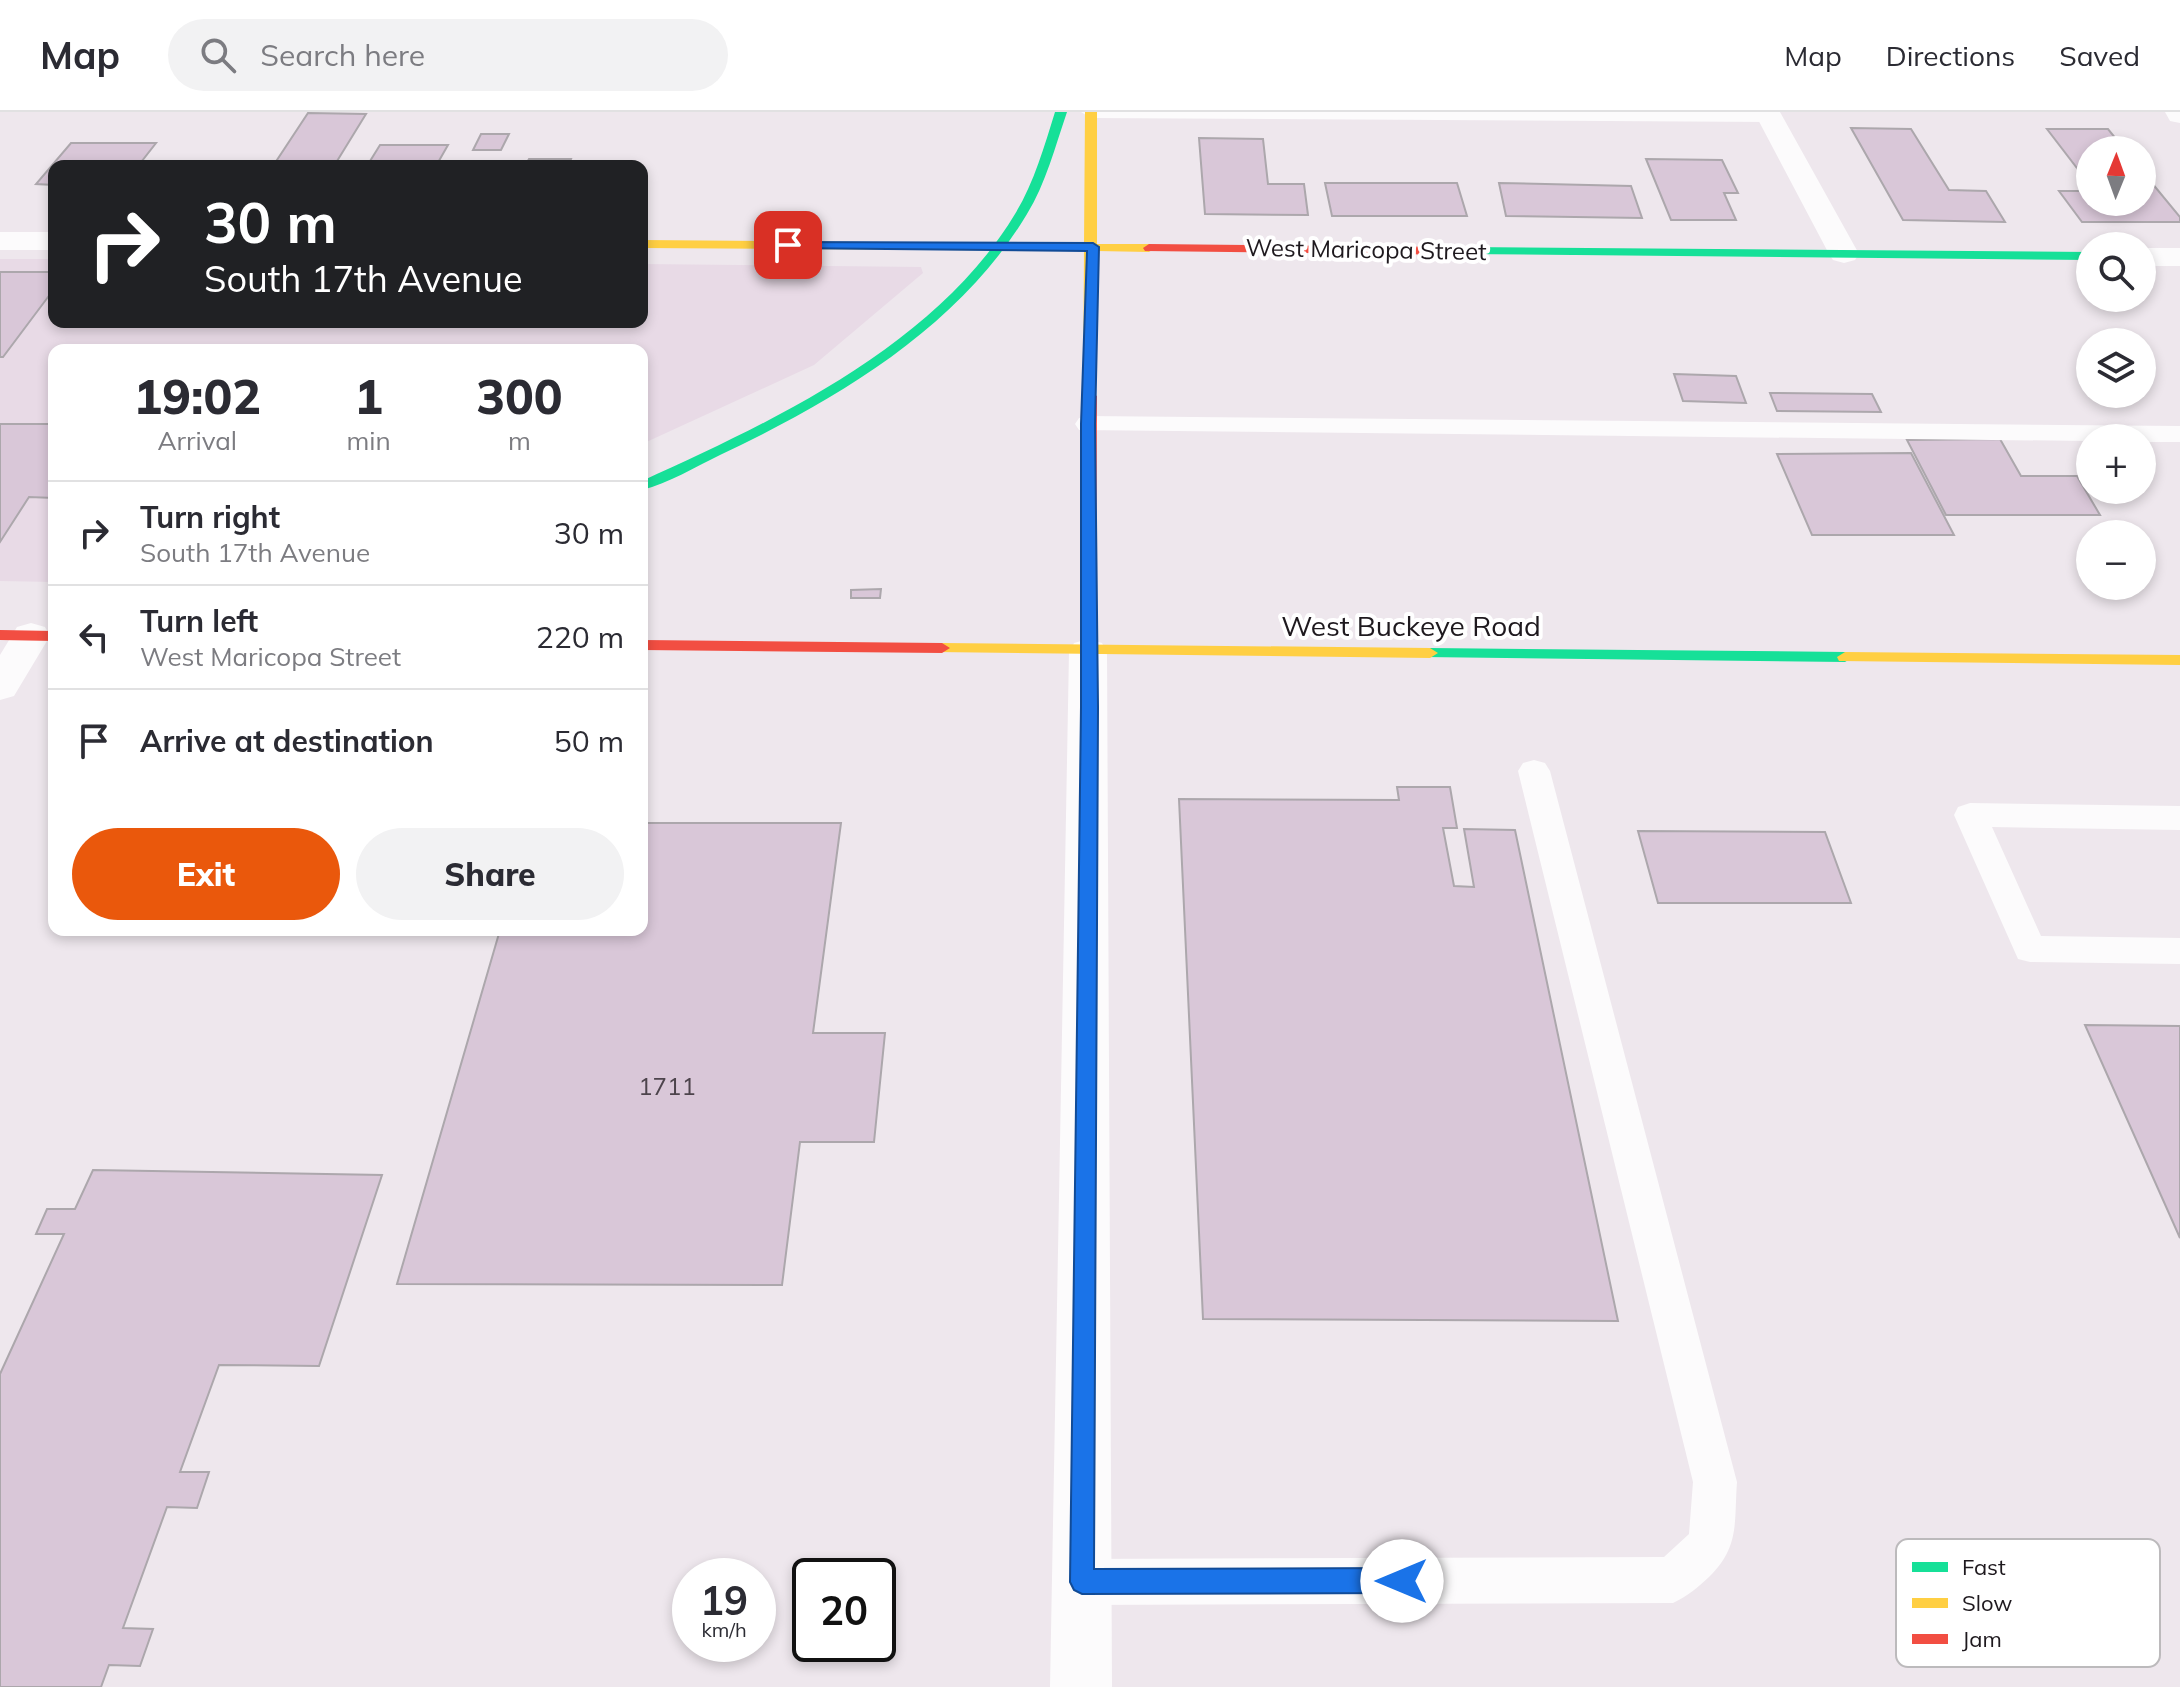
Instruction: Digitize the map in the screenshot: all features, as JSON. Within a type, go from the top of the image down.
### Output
[{"type":"main road","points":[[648,483],[770,428],[882,359],[943,311],[1000,246],[1032,194],[1061,112]]},
{"type":"main road","points":[[1088,652],[1088,424],[1093,247],[1091,112]]},
{"type":"main road","name":"West Maricopa Street","points":[[648,244],[2076,256]]},
{"type":"main road","name":"West Buckeye Road","points":[[648,645],[1088,652],[2180,660]]},
{"type":"street","points":[[1768,114],[1844,254]]},
{"type":"street","points":[[0,241],[48,241]]},
{"type":"street","points":[[2156,257],[2180,257]]},
{"type":"street","points":[[0,687],[35,635]]},
{"type":"street","points":[[1081,1687],[1088,652]]},
{"type":"lane","points":[[1091,112],[1768,114]]},
{"type":"lane","points":[[1088,424],[2180,434]]},
{"type":"lane","points":[[1082,1582],[1673,1580],[1710,1545],[1715,1482],[1534,771]]},
{"type":"lane","points":[[2180,818],[1970,815],[2030,949],[2180,951]]},
{"type":"shaded area","points":[[0,259],[48,259],[48,328],[648,328],[648,264],[921,267],[923,273],[814,365],[648,441],[648,344],[48,344],[48,582],[0,581]]},
{"type":"building","points":[[308,113],[366,114],[338,160],[277,160]]},
{"type":"building","points":[[1851,128],[1911,129],[1949,190],[1986,191],[2005,222],[1903,220]]},
{"type":"building","points":[[2047,129],[2108,129],[2114,136],[2076,136],[2076,167]]},
{"type":"building","points":[[481,134],[509,134],[501,150],[473,150]]},
{"type":"building","points":[[1199,138],[1263,139],[1268,184],[1304,184],[1308,215],[1205,214]]},
{"type":"building","points":[[71,143],[156,143],[143,160],[56,160]]},
{"type":"building","points":[[380,145],[448,145],[439,160],[371,160]]},
{"type":"building","points":[[529,159],[571,159],[571,160]]},
{"type":"building","points":[[1646,159],[1722,160],[1738,193],[1724,193],[1736,220],[1671,220]]},
{"type":"building","points":[[48,170],[48,185],[36,184]]},
{"type":"building","points":[[1325,183],[1457,183],[1467,216],[1332,216]]},
{"type":"building","points":[[1499,183],[1631,186],[1642,218],[1506,216]]},
{"type":"building","points":[[2156,188],[2180,217],[2180,222],[2082,222],[2078,216],[2156,216]]},
{"type":"building","points":[[2059,191],[2076,191],[2076,214]]},
{"type":"building","points":[[0,272],[48,272],[48,297],[0,357]]},
{"type":"building","points":[[1674,374],[1736,376],[1746,403],[1683,401]]},
{"type":"building","points":[[1770,393],[1872,394],[1881,412],[1777,411]]},
{"type":"building","points":[[0,424],[48,424],[48,498],[29,497],[0,542]]},
{"type":"building","points":[[2000,439],[2021,476],[2076,476],[2076,504],[2094,504],[2100,515],[1946,515],[1907,440]]},
{"type":"building","points":[[1911,453],[1954,535],[1812,535],[1777,454]]},
{"type":"building","points":[[881,589],[880,598],[851,598],[851,590]]},
{"type":"building","points":[[1397,787],[1450,787],[1457,828],[1443,828],[1454,886],[1474,887],[1464,829],[1515,830],[1618,1321],[1203,1319],[1179,799],[1399,800]]},
{"type":"building","points":[[648,823],[841,823],[813,1033],[885,1033],[874,1142],[800,1142],[782,1285],[397,1284],[498,936],[648,936]]},
{"type":"building","points":[[1638,831],[1825,832],[1851,903],[1658,903]]},
{"type":"building","points":[[2085,1025],[2180,1026],[2180,1238]]},
{"type":"building","points":[[93,1170],[382,1175],[319,1366],[219,1365],[180,1472],[209,1472],[197,1508],[167,1507],[123,1628],[153,1629],[140,1666],[109,1665],[101,1687],[0,1687],[0,1374],[64,1234],[36,1234],[47,1209],[75,1209]]},
{"type":"traffic: fast","points":[[648,483],[822,397],[904,341],[942,308],[993,254],[1022,214],[1037,182],[1061,112]]},
{"type":"traffic: fast","points":[[1465,251],[2076,256]]},
{"type":"traffic: fast","points":[[1430,653],[1845,657]]},
{"type":"traffic: slow","points":[[1090,396],[1091,112]]},
{"type":"traffic: slow","points":[[648,244],[1149,248]]},
{"type":"traffic: slow","points":[[942,648],[1430,653]]},
{"type":"traffic: slow","points":[[1845,657],[2180,660]]},
{"type":"traffic: jam","points":[[1149,248],[1465,251]]},
{"type":"traffic: jam","points":[[1088,652],[1090,396]]},
{"type":"traffic: jam","points":[[0,635],[48,636]]},
{"type":"traffic: jam","points":[[648,645],[942,648]]},
{"type":"route","points":[[788,245],[1093,247],[1088,424],[1090,707],[1082,1582],[1402,1581]]}]
